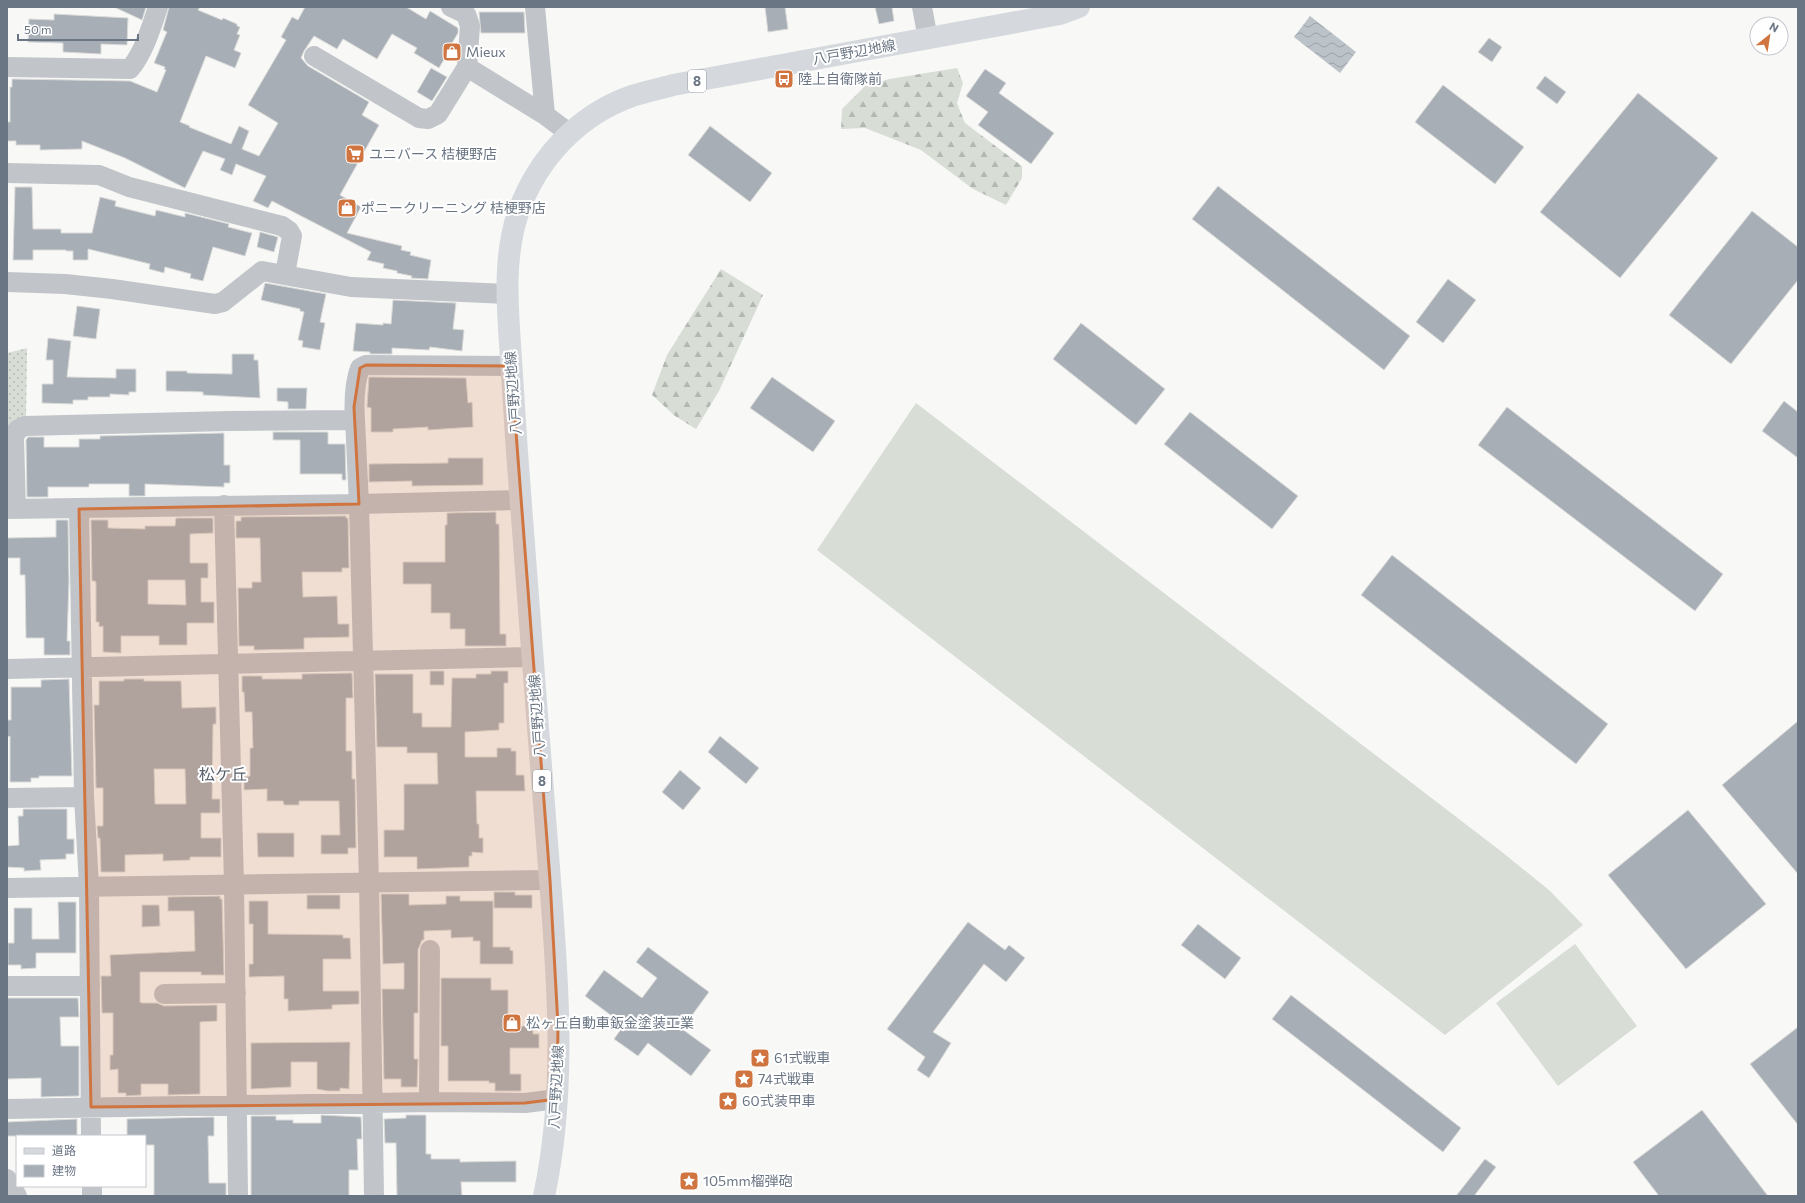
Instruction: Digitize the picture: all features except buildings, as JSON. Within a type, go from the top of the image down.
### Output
[{"type":"main road","name":"八戸野辺地線","points":[[544,1196],[552,1146],[557,1099],[558,1026],[550,880],[511,366],[507,294],[509,252],[518,215],[530,187],[547,158],[569,133],[594,115],[630,97],[673,85],[1060,14],[1079,7]]},
{"type":"street","points":[[7,68],[130,69],[142,50],[158,7]]},
{"type":"street","points":[[314,56],[419,118],[428,119],[438,114],[467,67],[470,26],[466,14],[451,7]]},
{"type":"street","points":[[535,7],[546,115]]},
{"type":"street","points":[[922,7],[928,38]]},
{"type":"street","points":[[467,67],[546,115],[569,133]]},
{"type":"street","points":[[7,172],[99,175],[144,192],[282,226],[289,231],[292,236],[285,274]]},
{"type":"street","points":[[7,282],[65,284],[112,289],[216,304],[223,302],[262,271],[351,287],[507,294]]},
{"type":"street","points":[[374,1196],[369,882],[359,504],[354,407],[357,375],[360,368],[366,365],[511,366]]},
{"type":"street","points":[[355,420],[229,421],[25,426],[17,430],[14,438],[11,509],[521,500]]},
{"type":"street","points":[[224,506],[234,884],[238,1196]]},
{"type":"street","points":[[79,509],[84,797],[90,986],[91,1135]]},
{"type":"street","points":[[7,668],[82,668],[228,663],[533,657]]},
{"type":"street","points":[[7,798],[84,797]]},
{"type":"street","points":[[7,888],[550,880]]},
{"type":"street","points":[[429,1102],[430,950]]},
{"type":"street","points":[[7,986],[90,986]]},
{"type":"street","points":[[164,994],[236,993]]},
{"type":"street","points":[[7,1109],[429,1102],[524,1103],[557,1099]]},
{"type":"street","points":[[7,1179],[17,1196]]},
{"type":"highlighted area","points":[[366,365],[511,366],[550,880],[558,1026],[557,1099],[525,1103],[91,1107],[79,509],[359,504],[354,407],[360,368]]},
{"type":"green space","points":[[957,68],[963,83],[957,103],[965,123],[1022,166],[1022,178],[1006,205],[973,189],[921,150],[865,128],[841,129],[842,109],[864,87],[889,79]]},
{"type":"green space","points":[[721,269],[763,295],[719,391],[696,429],[675,416],[652,395],[667,355]]},
{"type":"green space","points":[[27,348],[26,420],[11,422],[7,427],[7,353]]},
{"type":"green space","points":[[916,403],[1502,852],[1549,890],[1583,925],[1445,1035],[817,550]]},
{"type":"green space","points":[[7,427],[9,502],[7,502]]},
{"type":"green space","points":[[1575,944],[1637,1026],[1558,1086],[1496,1003]]},
{"type":"water","points":[[1310,16],[1356,52],[1340,73],[1294,37]]},
{"type":"place","name":"Mieux","points":[[452,52]]},
{"type":"place","name":"陸上自衛隊前","points":[[784,79]]},
{"type":"place","name":"ユニバース 桔梗野店","points":[[355,154]]},
{"type":"place","name":"ポニークリーニング 桔梗野店","points":[[347,208]]},
{"type":"place","name":"松ヶ丘自動車鈑金塗装工業","points":[[512,1023]]},
{"type":"place","name":"61式戦車","points":[[760,1058]]},
{"type":"place","name":"74式戦車","points":[[744,1079]]},
{"type":"place","name":"60式装甲車","points":[[728,1101]]},
{"type":"place","name":"105mm榴弾砲","points":[[689,1181]]},
{"type":"district","name":"松ケ丘","points":[[223,774]]}]
